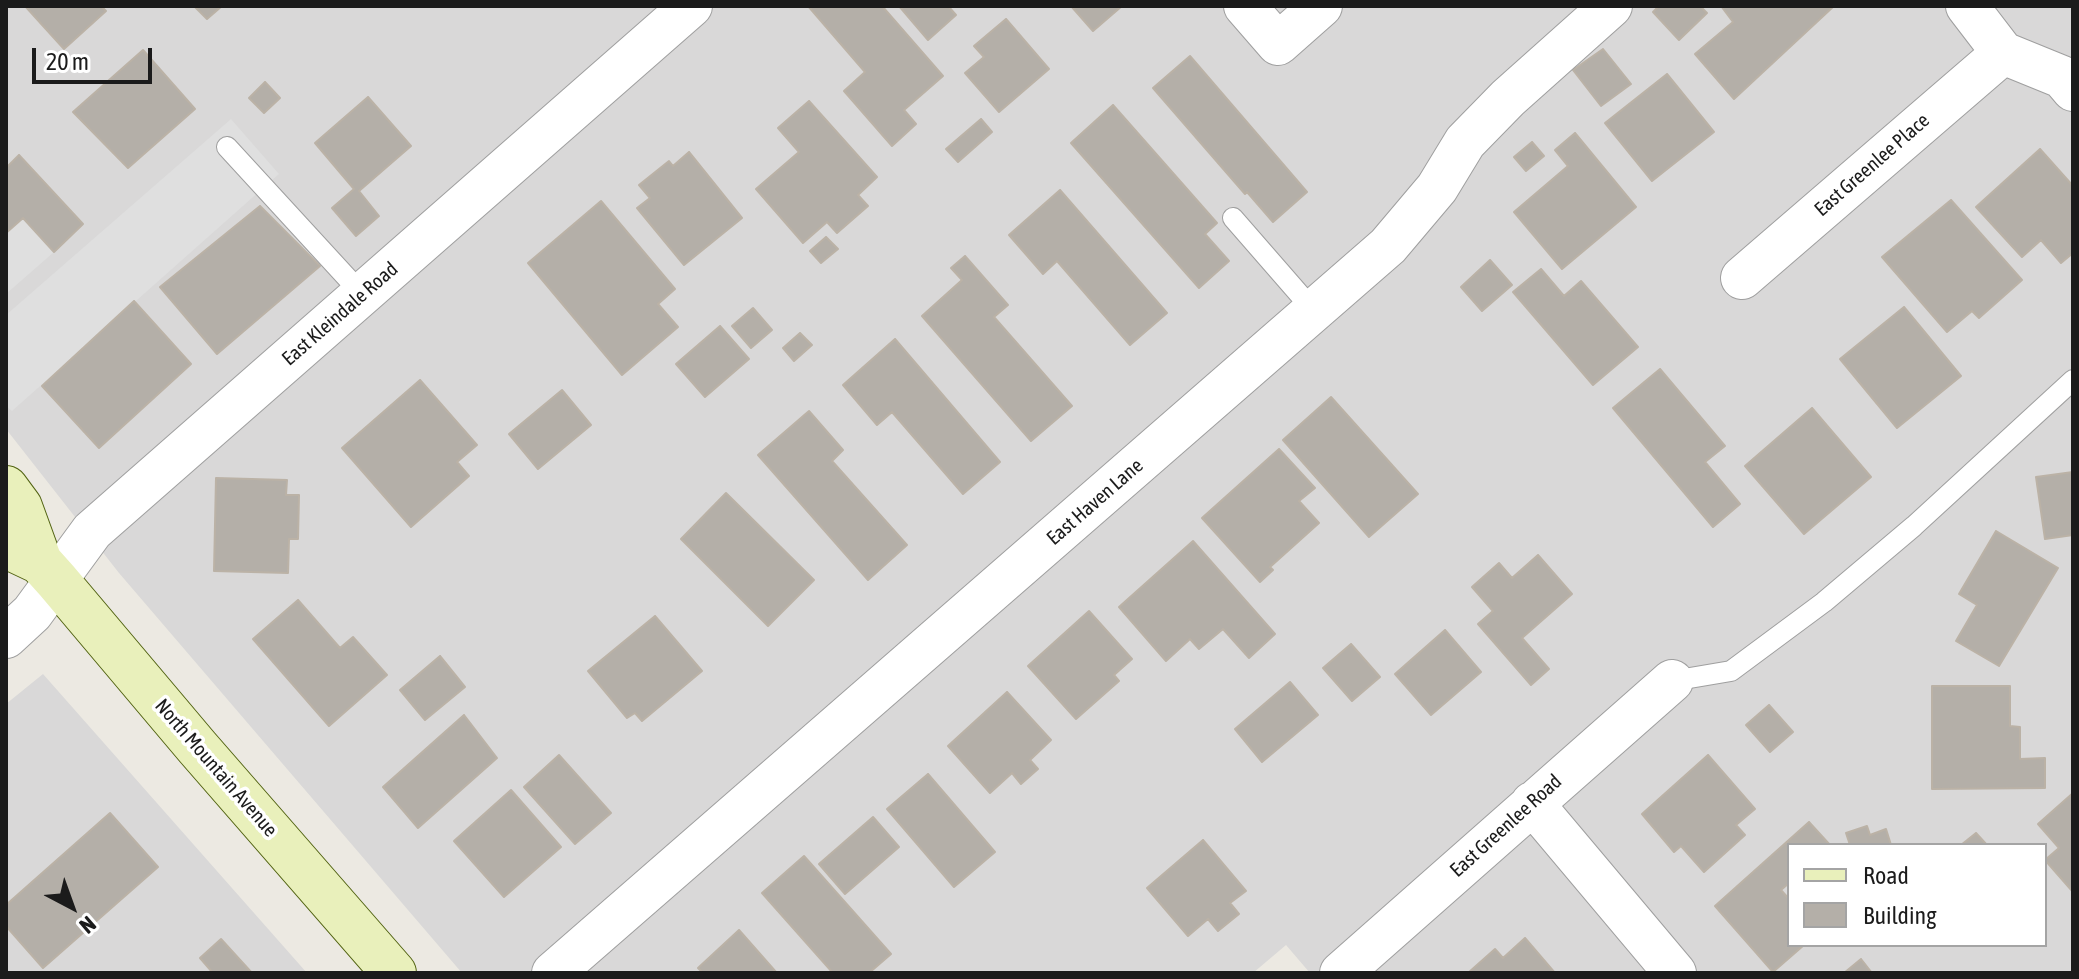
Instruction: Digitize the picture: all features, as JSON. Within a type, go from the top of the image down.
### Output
[{"type":"street","name":"East Kleindale Road","points":[[6,637],[32,613],[34,563],[92,531],[691,6]]},
{"type":"street","points":[[1245,6],[1278,44],[1321,6]]},
{"type":"street","name":"East Haven Lane","points":[[553,973],[1388,246],[1437,188],[1465,142],[1508,98],[1611,6]]},
{"type":"street","points":[[1967,6],[2003,53],[2062,77],[2073,90]]},
{"type":"street","name":"East Greenlee Place","points":[[1742,278],[2003,53]]},
{"type":"street","name":"North Mountain Avenue","points":[[6,488],[20,507],[34,563],[394,973]]},
{"type":"street","name":"East Greenlee Road","points":[[1341,973],[1672,681]]},
{"type":"street","points":[[1532,803],[1675,973]]},
{"type":"lane","points":[[227,147],[362,294]]},
{"type":"lane","points":[[1233,218],[1314,311]]},
{"type":"lane","points":[[1672,681],[1731,671],[1824,602],[1914,526],[2073,380]]},
{"type":"shaded area","points":[[6,6],[2073,6],[2073,973],[1310,973],[1286,945],[1253,973],[462,973],[119,573],[6,429]]},
{"type":"shaded area","points":[[231,119],[279,174],[12,411],[6,406],[6,315]]},
{"type":"shaded area","points":[[23,218],[54,252],[6,294],[6,233]]},
{"type":"shaded area","points":[[43,674],[307,973],[6,973],[6,704]]},
{"type":"building","points":[[25,6],[101,6],[106,11],[64,49]]},
{"type":"building","points":[[194,6],[222,6],[207,19]]},
{"type":"building","points":[[808,6],[882,6],[943,76],[904,110],[916,124],[892,146],[844,91],[865,72]]},
{"type":"building","points":[[899,6],[948,6],[956,15],[928,40]]},
{"type":"building","points":[[1071,6],[1122,6],[1093,31]]},
{"type":"building","points":[[1659,6],[1700,6],[1707,13],[1679,40],[1653,12]]},
{"type":"building","points":[[1721,6],[1834,6],[1734,99],[1695,54],[1733,22]]},
{"type":"building","points":[[1006,19],[1049,69],[999,112],[965,73],[984,57],[974,46]]},
{"type":"building","points":[[1603,49],[1631,84],[1601,106],[1573,70]]},
{"type":"building","points":[[143,50],[195,109],[128,168],[73,112]]},
{"type":"building","points":[[1190,56],[1307,192],[1273,222],[1153,88]]},
{"type":"building","points":[[1667,74],[1714,132],[1652,181],[1605,123]]},
{"type":"building","points":[[265,82],[280,98],[264,113],[249,98]]},
{"type":"building","points":[[368,97],[411,146],[359,191],[379,216],[356,236],[332,208],[354,189],[315,143]]},
{"type":"building","points":[[809,101],[877,177],[858,195],[868,206],[837,233],[827,222],[803,243],[756,189],[799,152],[778,128]]},
{"type":"building","points":[[1113,105],[1217,223],[1205,234],[1229,261],[1199,288],[1071,143]]},
{"type":"building","points":[[981,119],[992,132],[958,162],[946,149]]},
{"type":"building","points":[[1575,133],[1636,207],[1562,269],[1514,212],[1568,166],[1555,150]]},
{"type":"building","points":[[1532,142],[1544,156],[1526,171],[1514,157]]},
{"type":"building","points":[[2040,149],[2073,186],[2073,253],[2061,263],[2041,240],[2022,257],[1976,207]]},
{"type":"building","points":[[689,152],[742,218],[684,265],[637,208],[650,198],[639,185],[669,161],[673,166]]},
{"type":"building","points":[[19,155],[83,224],[54,252],[23,218],[6,233],[6,168]]},
{"type":"building","points":[[1060,190],[1167,313],[1130,345],[1057,261],[1043,274],[1009,235]]},
{"type":"building","points":[[1951,200],[2022,280],[1979,318],[1972,311],[1947,332],[1882,257]]},
{"type":"building","points":[[601,201],[675,289],[658,304],[678,327],[622,375],[528,263]]},
{"type":"building","points":[[260,206],[320,266],[217,354],[160,287]]},
{"type":"building","points":[[826,237],[838,249],[821,263],[810,251]]},
{"type":"building","points":[[965,256],[1008,305],[994,317],[1072,406],[1031,441],[922,316],[962,280],[951,268]]},
{"type":"building","points":[[1490,260],[1512,285],[1482,311],[1461,287]]},
{"type":"building","points":[[1541,269],[1564,296],[1581,281],[1638,347],[1593,385],[1513,292]]},
{"type":"building","points":[[134,301],[191,364],[99,448],[42,386]]},
{"type":"building","points":[[1904,307],[1961,376],[1897,428],[1840,359]]},
{"type":"building","points":[[753,308],[772,330],[751,348],[732,326]]},
{"type":"building","points":[[720,326],[749,359],[705,397],[676,364]]},
{"type":"building","points":[[800,333],[812,345],[794,361],[783,348]]},
{"type":"building","points":[[895,339],[1000,462],[963,494],[892,412],[877,425],[843,385]]},
{"type":"building","points":[[1660,369],[1725,446],[1705,462],[1740,504],[1713,527],[1613,408]]},
{"type":"building","points":[[420,380],[477,445],[457,462],[469,476],[411,527],[342,448]]},
{"type":"building","points":[[562,390],[591,425],[538,469],[509,434]]},
{"type":"building","points":[[1331,397],[1418,494],[1369,537],[1283,440]]},
{"type":"building","points":[[1812,408],[1871,477],[1804,534],[1745,466]]},
{"type":"building","points":[[809,411],[843,450],[832,461],[907,545],[868,580],[758,455]]},
{"type":"building","points":[[1279,449],[1315,488],[1299,501],[1319,523],[1270,567],[1273,570],[1260,582],[1202,518]]},
{"type":"building","points":[[2073,472],[2073,535],[2045,539],[2036,477]]},
{"type":"building","points":[[216,478],[287,480],[286,495],[299,495],[298,539],[289,539],[288,573],[214,571]]},
{"type":"building","points":[[726,493],[814,580],[768,626],[681,539]]},
{"type":"building","points":[[1996,531],[2058,568],[1999,666],[1956,641],[1977,605],[1959,594]]},
{"type":"building","points":[[1193,541],[1275,634],[1249,658],[1223,629],[1199,649],[1190,639],[1166,661],[1119,607]]},
{"type":"building","points":[[1538,555],[1572,594],[1522,638],[1549,669],[1531,685],[1478,624],[1493,611],[1472,587],[1499,563],[1512,578]]},
{"type":"building","points":[[298,600],[340,648],[353,637],[387,675],[329,726],[253,639]]},
{"type":"building","points":[[1089,611],[1132,659],[1114,675],[1119,681],[1076,719],[1028,666]]},
{"type":"building","points":[[655,616],[702,671],[642,721],[635,713],[627,718],[588,671]]},
{"type":"building","points":[[1445,630],[1481,672],[1431,715],[1395,674]]},
{"type":"building","points":[[1351,644],[1380,677],[1352,701],[1323,668]]},
{"type":"building","points":[[440,656],[465,687],[425,720],[400,690]]},
{"type":"building","points":[[1290,682],[1318,715],[1262,762],[1235,729]]},
{"type":"building","points":[[1932,686],[2010,686],[2010,726],[2020,727],[2020,759],[2045,758],[2045,788],[1932,789]]},
{"type":"building","points":[[1007,692],[1051,740],[1030,760],[1038,769],[1021,784],[1012,773],[990,793],[948,746]]},
{"type":"building","points":[[1769,705],[1793,732],[1770,752],[1746,725]]},
{"type":"building","points":[[464,715],[497,758],[418,828],[383,787]]},
{"type":"building","points":[[559,755],[611,813],[575,844],[524,787]]},
{"type":"building","points":[[1708,755],[1755,809],[1736,825],[1745,835],[1704,872],[1681,846],[1674,852],[1642,814]]},
{"type":"building","points":[[928,774],[995,852],[954,887],[887,809]]},
{"type":"building","points":[[511,790],[561,847],[504,897],[454,841]]},
{"type":"building","points":[[2073,793],[2073,892],[2047,862],[2047,858],[2059,848],[2038,824]]},
{"type":"building","points":[[110,813],[158,867],[43,968],[6,926],[6,905]]},
{"type":"building","points":[[873,817],[899,847],[845,894],[819,864]]},
{"type":"building","points":[[1809,822],[1828,843],[1787,843],[1787,885],[1781,890],[1787,897],[1787,947],[1802,947],[1773,972],[1715,906]]},
{"type":"building","points":[[1867,826],[1870,835],[1886,829],[1890,843],[1849,843],[1846,833]]},
{"type":"building","points":[[1976,833],[1985,843],[1964,843]]},
{"type":"building","points":[[1203,840],[1246,891],[1230,903],[1239,914],[1218,931],[1208,919],[1188,936],[1147,888]]},
{"type":"building","points":[[804,856],[891,954],[869,973],[833,973],[762,893]]},
{"type":"building","points":[[739,930],[776,972],[703,973],[698,968]]},
{"type":"building","points":[[1525,938],[1555,973],[1468,973],[1495,949],[1503,958]]},
{"type":"building","points":[[221,939],[252,973],[213,973],[200,958]]},
{"type":"building","points":[[1861,959],[1872,973],[1844,973]]}]
